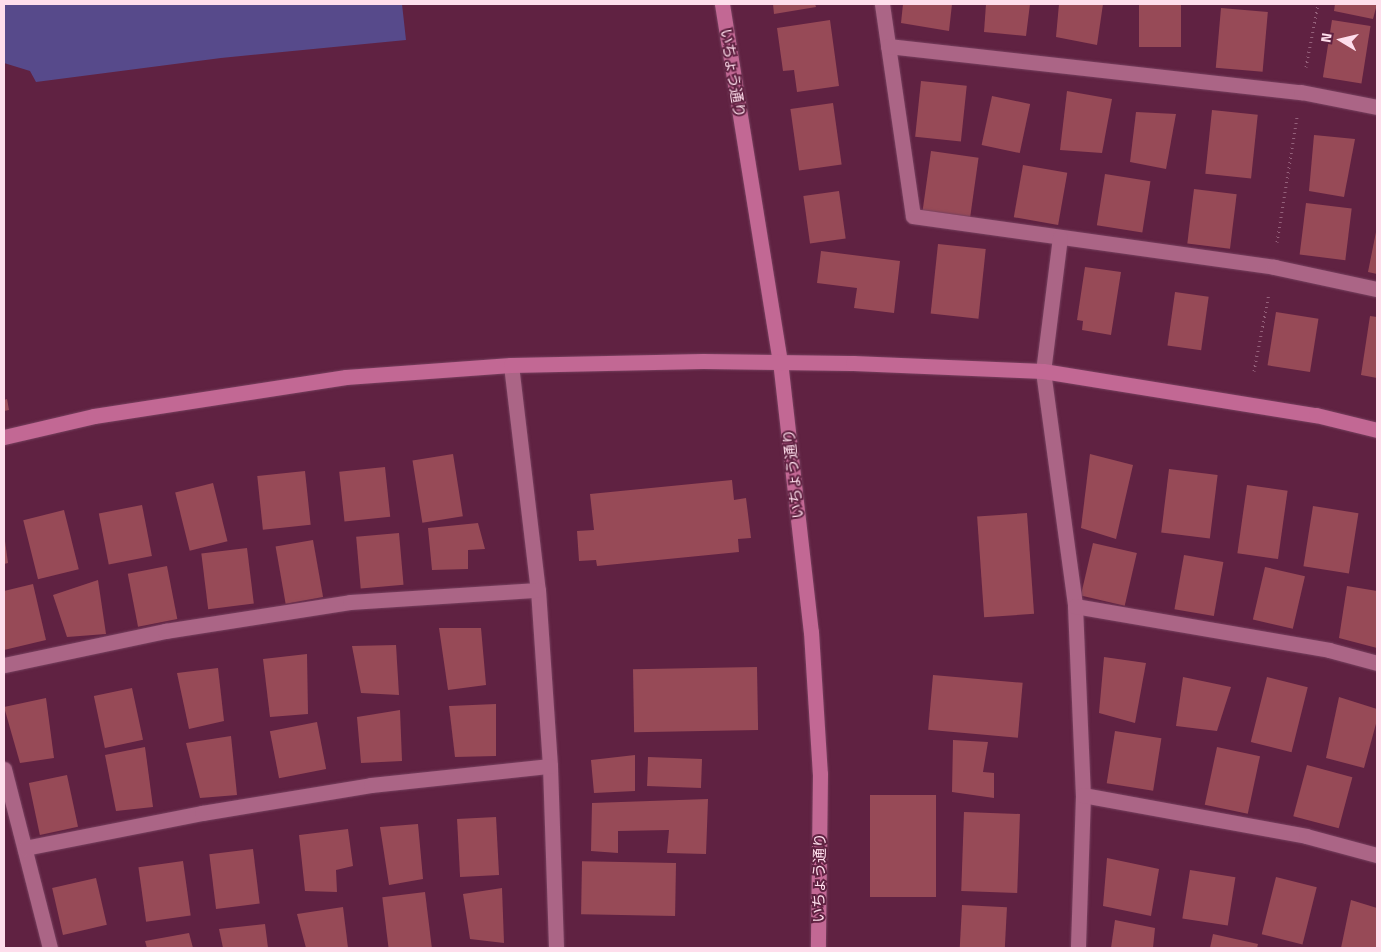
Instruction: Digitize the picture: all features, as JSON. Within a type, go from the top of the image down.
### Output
[{"type":"street","name":"いちょう通り","points":[[722,4],[780,361],[810,632],[820,774],[818,948]]},
{"type":"street","points":[[882,4],[913,216],[1274,266],[1377,289]]},
{"type":"street","points":[[888,46],[1301,92],[1377,107]]},
{"type":"street","points":[[1060,237],[1043,372],[1075,606],[1084,795],[1078,948]]},
{"type":"street","points":[[4,437],[94,416],[337,378],[511,365],[780,361],[1043,372],[1316,416],[1377,430]]},
{"type":"street","points":[[511,365],[538,590],[550,766],[556,948]]},
{"type":"street","points":[[4,665],[165,631],[350,602],[538,590]]},
{"type":"street","points":[[1075,606],[1329,650],[1377,663]]},
{"type":"street","points":[[25,848],[202,813],[371,785],[550,766]]},
{"type":"street","points":[[4,768],[50,948]]},
{"type":"street","points":[[1084,795],[1306,836],[1377,855]]},
{"type":"path","points":[[1254,371],[1274,266],[1301,92],[1318,4]]},
{"type":"shaded area","points":[[4,4],[402,4],[406,40],[221,58],[36,82],[30,71],[4,63]]},
{"type":"building","points":[[773,4],[815,4],[816,7],[774,14]]},
{"type":"building","points":[[903,4],[952,4],[949,31],[901,23]]},
{"type":"building","points":[[986,4],[1030,4],[1026,36],[984,32]]},
{"type":"building","points":[[1059,4],[1103,4],[1097,45],[1056,37]]},
{"type":"building","points":[[1139,4],[1181,4],[1181,47],[1139,47]]},
{"type":"building","points":[[1335,4],[1377,4],[1373,19],[1334,11]]},
{"type":"building","points":[[1221,8],[1268,12],[1263,72],[1216,68]]},
{"type":"building","points":[[830,20],[839,86],[797,92],[794,70],[783,71],[777,28]]},
{"type":"building","points":[[1332,20],[1371,26],[1361,83],[1323,77]]},
{"type":"building","points":[[921,81],[967,86],[961,142],[915,137]]},
{"type":"building","points":[[1067,91],[1112,99],[1102,153],[1060,150]]},
{"type":"building","points":[[992,96],[1030,104],[1020,153],[982,145]]},
{"type":"building","points":[[833,103],[842,164],[799,170],[790,109]]},
{"type":"building","points":[[1212,110],[1258,115],[1251,178],[1205,174]]},
{"type":"building","points":[[1136,112],[1176,114],[1166,169],[1130,162]]},
{"type":"building","points":[[1314,135],[1355,139],[1344,197],[1309,191]]},
{"type":"building","points":[[931,151],[979,158],[970,217],[923,210]]},
{"type":"building","points":[[1023,165],[1067,173],[1058,225],[1014,217]]},
{"type":"building","points":[[1105,174],[1150,181],[1142,233],[1097,225]]},
{"type":"building","points":[[1194,189],[1237,194],[1230,249],[1187,244]]},
{"type":"building","points":[[839,191],[846,239],[810,244],[803,196]]},
{"type":"building","points":[[1306,203],[1352,209],[1345,260],[1300,255]]},
{"type":"building","points":[[1377,232],[1377,274],[1368,272]]},
{"type":"building","points":[[938,244],[986,249],[978,319],[931,314]]},
{"type":"building","points":[[821,251],[900,261],[894,313],[854,308],[857,288],[817,283]]},
{"type":"building","points":[[1085,267],[1121,272],[1111,335],[1082,330],[1083,321],[1077,320]]},
{"type":"building","points":[[1175,292],[1209,297],[1201,350],[1167,345]]},
{"type":"building","points":[[1276,312],[1318,319],[1310,372],[1268,365]]},
{"type":"building","points":[[1370,316],[1377,317],[1377,378],[1361,375]]},
{"type":"building","points":[[7,399],[9,410],[4,411],[4,400]]},
{"type":"building","points":[[453,454],[463,516],[422,523],[413,460]]},
{"type":"building","points":[[1090,454],[1133,465],[1116,539],[1081,528]]},
{"type":"building","points":[[385,467],[390,517],[344,522],[339,472]]},
{"type":"building","points":[[1169,469],[1218,475],[1210,538],[1161,533]]},
{"type":"building","points":[[305,471],[311,525],[263,530],[257,476]]},
{"type":"building","points":[[732,480],[734,500],[746,498],[751,538],[738,539],[739,552],[597,566],[596,560],[579,561],[577,531],[594,530],[590,494]]},
{"type":"building","points":[[213,483],[228,541],[190,551],[175,492]]},
{"type":"building","points":[[1247,485],[1288,491],[1278,559],[1237,553]]},
{"type":"building","points":[[142,505],[152,556],[109,564],[99,513]]},
{"type":"building","points":[[1313,506],[1358,513],[1349,573],[1303,566]]},
{"type":"building","points":[[64,510],[79,569],[38,579],[23,520]]},
{"type":"building","points":[[1027,513],[1034,614],[984,617],[977,516]]},
{"type":"building","points":[[478,523],[485,549],[468,550],[468,569],[432,570],[428,528]]},
{"type":"building","points":[[399,533],[404,585],[361,589],[356,537]]},
{"type":"building","points":[[4,534],[8,563],[4,564]]},
{"type":"building","points":[[313,540],[323,597],[286,604],[276,547]]},
{"type":"building","points":[[1093,543],[1137,553],[1125,606],[1081,596]]},
{"type":"building","points":[[247,548],[254,604],[208,609],[201,554]]},
{"type":"building","points":[[1184,555],[1223,562],[1214,616],[1174,609]]},
{"type":"building","points":[[167,566],[177,619],[138,627],[128,574]]},
{"type":"building","points":[[1265,567],[1305,576],[1293,629],[1253,620]]},
{"type":"building","points":[[98,580],[106,634],[67,637],[53,595]]},
{"type":"building","points":[[33,584],[46,640],[4,650],[4,591]]},
{"type":"building","points":[[1347,586],[1377,591],[1377,648],[1339,638]]},
{"type":"building","points":[[439,628],[481,628],[486,685],[448,690]]},
{"type":"building","points":[[396,645],[399,695],[361,693],[352,646]]},
{"type":"building","points":[[307,654],[308,714],[270,717],[263,659]]},
{"type":"building","points":[[1104,657],[1146,663],[1135,723],[1099,713]]},
{"type":"building","points":[[757,667],[758,730],[634,732],[633,669]]},
{"type":"building","points":[[218,668],[224,721],[189,729],[177,673]]},
{"type":"building","points":[[933,675],[1023,683],[1018,738],[928,730]]},
{"type":"building","points":[[1183,677],[1231,687],[1217,731],[1176,726]]},
{"type":"building","points":[[1267,677],[1308,687],[1292,752],[1251,742]]},
{"type":"building","points":[[132,688],[143,740],[105,748],[94,696]]},
{"type":"building","points":[[1339,697],[1377,709],[1377,720],[1364,768],[1326,758]]},
{"type":"building","points":[[46,698],[54,758],[20,763],[4,707]]},
{"type":"building","points":[[496,704],[496,756],[455,757],[449,706]]},
{"type":"building","points":[[400,710],[402,761],[361,763],[357,717]]},
{"type":"building","points":[[317,722],[326,769],[279,778],[270,731]]},
{"type":"building","points":[[1115,731],[1161,738],[1153,791],[1107,783]]},
{"type":"building","points":[[231,736],[237,795],[200,798],[186,743]]},
{"type":"building","points":[[953,740],[988,742],[983,772],[994,773],[994,798],[952,792]]},
{"type":"building","points":[[145,747],[153,807],[116,811],[105,755]]},
{"type":"building","points":[[1217,747],[1260,756],[1248,814],[1205,805]]},
{"type":"building","points":[[635,755],[635,791],[594,793],[591,760]]},
{"type":"building","points":[[648,757],[702,759],[701,788],[647,786]]},
{"type":"building","points":[[1307,765],[1352,777],[1339,828],[1293,816]]},
{"type":"building","points":[[67,775],[78,827],[40,835],[29,783]]},
{"type":"building","points":[[870,795],[936,795],[936,897],[870,897]]},
{"type":"building","points":[[708,799],[706,854],[667,853],[669,830],[618,831],[618,853],[591,851],[592,803]]},
{"type":"building","points":[[964,812],[1020,814],[1017,893],[961,891]]},
{"type":"building","points":[[496,817],[499,875],[460,877],[457,819]]},
{"type":"building","points":[[418,824],[423,879],[389,885],[380,827]]},
{"type":"building","points":[[348,829],[353,866],[336,870],[337,892],[305,891],[299,835]]},
{"type":"building","points":[[253,849],[260,904],[216,909],[209,854]]},
{"type":"building","points":[[1107,858],[1159,869],[1151,916],[1103,906]]},
{"type":"building","points":[[183,861],[191,915],[146,922],[138,867]]},
{"type":"building","points":[[582,861],[676,863],[675,916],[581,914]]},
{"type":"building","points":[[1190,870],[1235,877],[1228,926],[1182,918]]},
{"type":"building","points":[[1276,877],[1317,887],[1302,944],[1262,934]]},
{"type":"building","points":[[96,878],[107,925],[63,935],[52,888]]},
{"type":"building","points":[[502,888],[504,943],[470,939],[463,894]]},
{"type":"building","points":[[425,892],[432,948],[389,948],[382,897]]},
{"type":"building","points":[[1351,900],[1377,908],[1377,948],[1341,948]]},
{"type":"building","points":[[962,905],[1007,907],[1005,948],[960,948]]},
{"type":"building","points":[[343,907],[348,948],[306,948],[297,914]]},
{"type":"building","points":[[1115,920],[1155,928],[1153,948],[1111,948]]},
{"type":"building","points":[[265,924],[268,948],[223,948],[219,929]]},
{"type":"building","points":[[189,933],[193,948],[147,948],[145,941]]},
{"type":"building","points":[[1213,934],[1258,944],[1257,948],[1210,948]]}]
